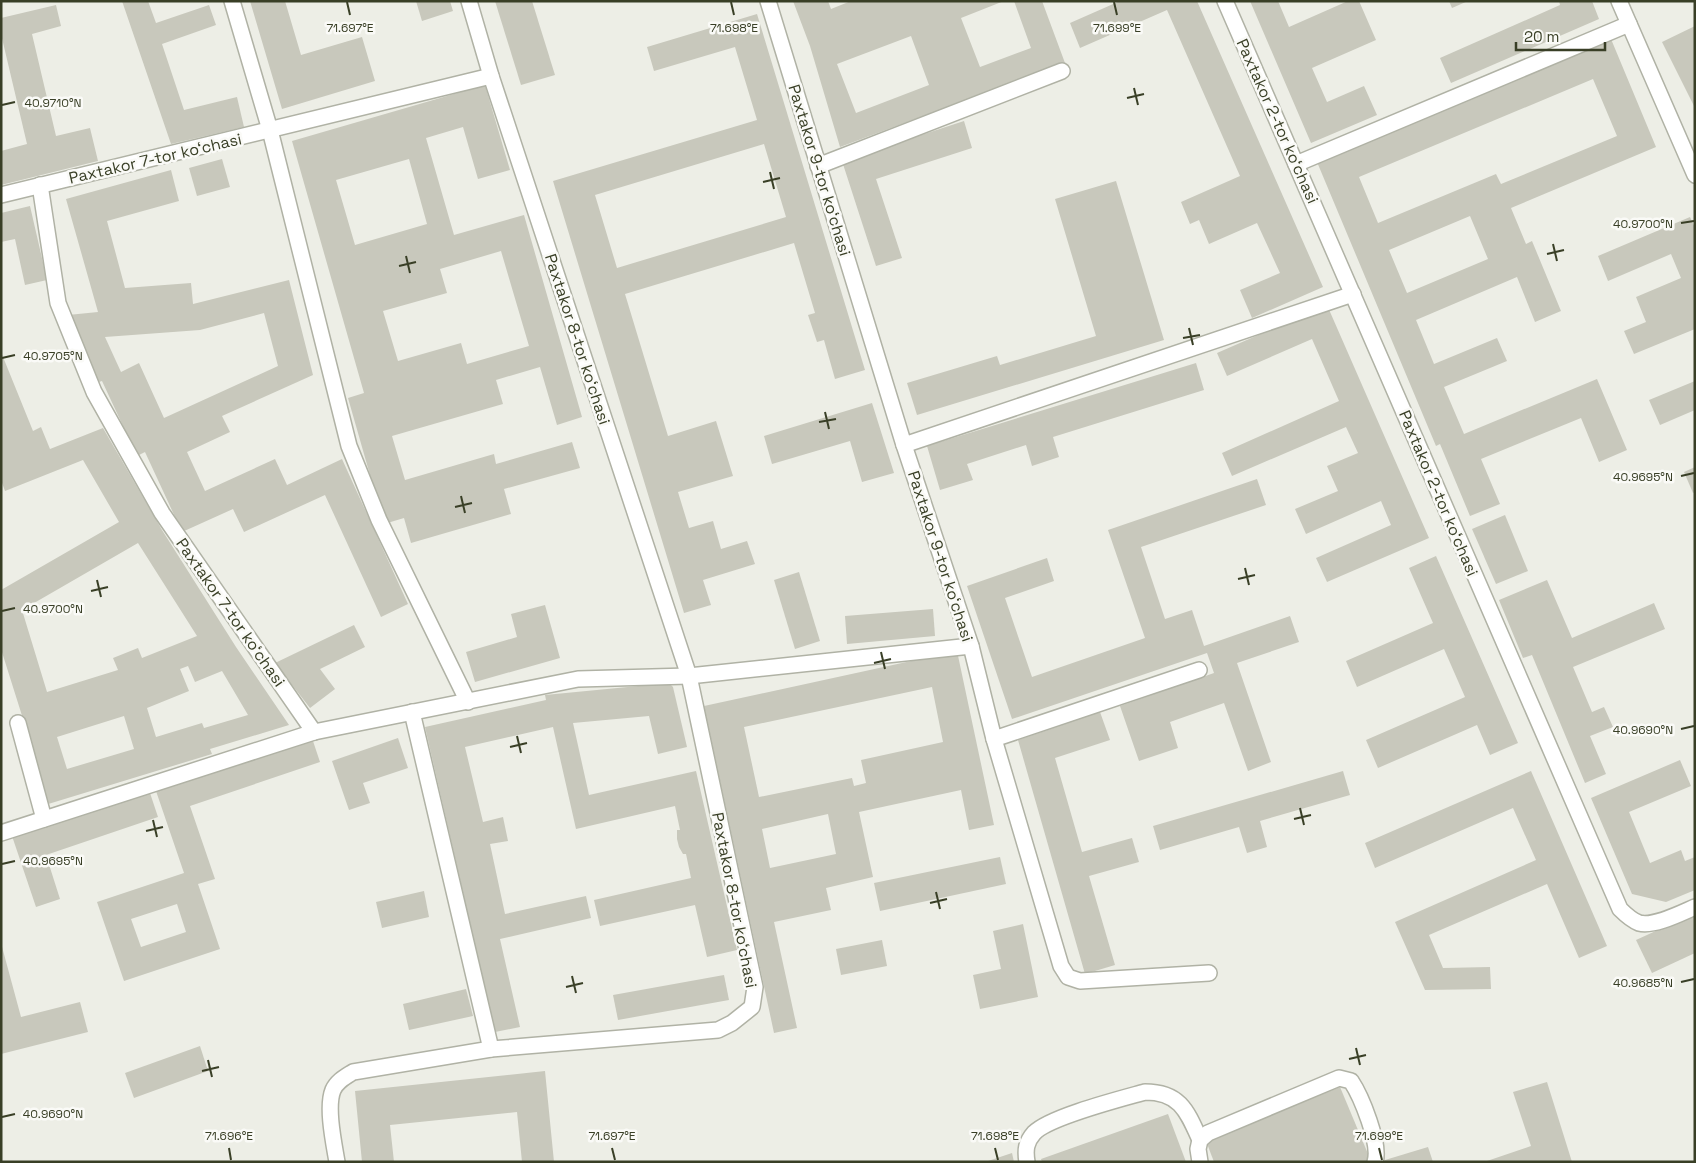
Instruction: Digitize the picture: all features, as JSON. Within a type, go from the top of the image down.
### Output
[{"type":"street","points":[[232,1],[270,130],[349,446],[379,520],[468,702]]},
{"type":"street","name":"Paxtakor 8-tor koʻchasi","points":[[337,1162],[330,1112],[332,1091],[340,1079],[353,1072],[490,1049],[718,1030],[732,1023],[752,1006],[755,987],[689,676],[491,76],[469,1]]},
{"type":"street","name":"Paxtakor 9-tor koʻchasi","points":[[768,1],[904,445],[971,646],[994,739],[1061,966],[1068,977],[1080,981],[1209,973]]},
{"type":"street","name":"Paxtakor 2-tor koʻchasi","points":[[1225,1],[1620,909],[1628,917],[1639,923],[1648,923],[1666,919],[1695,907]]},
{"type":"street","points":[[1619,1],[1695,175]]},
{"type":"street","points":[[1296,164],[1629,24]]},
{"type":"street","points":[[818,166],[1062,72]]},
{"type":"street","name":"Paxtakor 7-tor koʻchasi","points":[[1,195],[491,76]]},
{"type":"street","name":"Paxtakor 7-tor koʻchasi","points":[[40,185],[58,303],[94,392],[162,513],[314,732]]},
{"type":"street","points":[[904,445],[1353,294]]},
{"type":"street","points":[[1,832],[314,732],[578,678],[689,676],[971,646]]},
{"type":"street","points":[[994,739],[1199,670]]},
{"type":"street","points":[[412,712],[490,1049]]},
{"type":"street","points":[[18,723],[44,819]]},
{"type":"street","points":[[1200,1140],[1208,1133],[1339,1078],[1350,1081],[1357,1090],[1376,1141],[1377,1155],[1375,1162]]},
{"type":"street","points":[[1027,1162],[1026,1146],[1035,1132],[1054,1120],[1145,1092],[1158,1092],[1170,1095],[1190,1117],[1200,1140],[1198,1149],[1200,1162]]},
{"type":"building","points":[[122,1],[148,1],[156,23],[209,5],[216,25],[162,44],[184,110],[237,97],[244,127],[171,144]]},
{"type":"building","points":[[250,1],[285,1],[301,55],[362,37],[375,81],[282,109]]},
{"type":"building","points":[[416,1],[450,1],[453,11],[422,21]]},
{"type":"building","points":[[495,1],[532,1],[555,75],[521,85]]},
{"type":"building","points":[[793,1],[828,1],[831,9],[851,1],[1004,1],[961,18],[980,67],[1031,48],[1014,1],[1042,1],[1065,63],[840,147],[810,46]],"holes":[[[911,36],[929,85],[856,113],[837,64]]]},
{"type":"building","points":[[1120,1],[1197,1],[1323,287],[1252,318],[1240,290],[1280,273],[1257,223],[1209,244],[1199,220],[1190,224],[1181,202],[1240,176],[1167,10],[1080,48],[1070,23]]},
{"type":"building","points":[[1250,1],[1278,1],[1289,27],[1348,1],[1359,1],[1376,40],[1312,68],[1327,102],[1364,86],[1377,115],[1311,143]]},
{"type":"building","points":[[1449,1],[1468,1],[1452,8]]},
{"type":"building","points":[[1559,1],[1592,1],[1599,19],[1451,83],[1440,58],[1560,5]]},
{"type":"building","points":[[56,5],[61,26],[32,34],[56,136],[90,128],[98,161],[1,185],[1,151],[27,144],[1,34],[1,18]]},
{"type":"building","points":[[757,14],[865,370],[835,379],[824,340],[817,342],[808,315],[815,313],[794,243],[625,294],[668,436],[716,421],[733,476],[678,492],[689,528],[713,521],[721,549],[747,541],[755,564],[703,580],[711,605],[684,613],[553,181],[757,120],[735,47],[654,71],[647,47]],"holes":[[[764,144],[786,217],[617,268],[595,195]]]},
{"type":"building","points":[[1695,26],[1695,108],[1662,42]]},
{"type":"building","points":[[1611,39],[1656,147],[1511,208],[1526,244],[1532,241],[1561,311],[1535,322],[1517,277],[1416,320],[1434,364],[1497,338],[1507,361],[1444,387],[1464,434],[1597,379],[1627,450],[1599,462],[1581,418],[1481,459],[1500,504],[1470,516],[1440,444],[1436,446],[1317,162]],"holes":[[[1593,79],[1617,136],[1501,184],[1496,174],[1378,223],[1359,177]],[[1470,216],[1488,259],[1407,293],[1389,250]]]},
{"type":"building","points":[[485,85],[510,170],[478,179],[463,127],[426,138],[454,235],[524,215],[582,417],[557,425],[540,367],[496,380],[503,404],[392,436],[405,480],[494,454],[496,464],[572,442],[580,468],[504,489],[511,514],[411,543],[404,518],[384,524],[348,398],[364,393],[292,141]],"holes":[[[409,159],[427,224],[355,245],[336,180]],[[501,251],[529,346],[467,364],[461,343],[398,361],[383,311],[447,293],[440,269]]]},
{"type":"building","points":[[964,121],[972,148],[876,179],[902,258],[876,266],[842,161]]},
{"type":"building","points":[[222,159],[230,187],[197,196],[189,168]]},
{"type":"building","points":[[171,170],[179,201],[107,221],[125,288],[191,283],[193,304],[289,280],[313,375],[222,416],[230,432],[187,452],[205,491],[275,459],[287,485],[342,459],[408,604],[381,617],[325,495],[244,532],[233,509],[182,532],[145,452],[137,456],[102,381],[99,382],[68,315],[98,312],[66,199]],"holes":[[[264,313],[278,366],[164,418],[139,363],[121,372],[105,337],[200,330]]]},
{"type":"building","points":[[1116,181],[1164,340],[917,415],[907,383],[997,356],[1000,365],[1096,336],[1055,199]]},
{"type":"building","points":[[30,206],[47,280],[25,285],[15,239],[1,242],[1,213]]},
{"type":"building","points":[[1690,217],[1695,228],[1695,329],[1634,354],[1624,331],[1646,322],[1636,297],[1681,278],[1671,254],[1608,281],[1598,256]]},
{"type":"building","points":[[1327,305],[1429,538],[1327,582],[1316,558],[1391,525],[1381,501],[1306,534],[1295,509],[1338,491],[1327,466],[1358,453],[1346,427],[1232,476],[1222,453],[1339,401],[1312,339],[1227,376],[1217,353]]},
{"type":"building","points":[[1,352],[33,431],[41,427],[50,449],[103,428],[162,530],[236,647],[289,725],[210,749],[212,754],[45,805],[24,722],[1,649],[1,590],[119,522],[83,460],[5,491],[1,480]],"holes":[[[138,543],[197,636],[142,658],[138,648],[113,658],[118,670],[47,692],[22,610]],[[188,666],[195,682],[222,671],[248,715],[204,728],[202,723],[156,737],[147,708],[189,691],[180,669]],[[124,716],[134,749],[67,769],[57,737]]]},
{"type":"building","points":[[1196,363],[1204,390],[1053,437],[1059,457],[1032,466],[1026,445],[967,464],[973,480],[940,490],[927,446]]},
{"type":"building","points":[[1695,381],[1695,410],[1660,425],[1649,400]]},
{"type":"building","points":[[872,403],[894,473],[862,482],[850,441],[772,464],[764,436]]},
{"type":"building","points":[[1695,467],[1695,492],[1693,493],[1684,472]]},
{"type":"building","points":[[1257,479],[1266,505],[1141,547],[1165,619],[1192,610],[1204,646],[1290,616],[1299,642],[1237,663],[1271,762],[1248,771],[1224,703],[1170,722],[1178,748],[1139,761],[1120,706],[1214,673],[1207,653],[1012,719],[967,586],[1047,558],[1054,581],[1005,598],[1032,677],[1145,638],[1108,530]]},
{"type":"building","points":[[1505,515],[1528,571],[1496,584],[1472,529]]},
{"type":"building","points":[[1436,556],[1518,743],[1490,755],[1477,725],[1378,768],[1366,740],[1465,697],[1444,649],[1357,687],[1346,661],[1433,623],[1409,568]]},
{"type":"building","points":[[799,572],[820,641],[795,649],[774,580]]},
{"type":"building","points":[[1547,580],[1572,638],[1654,603],[1665,629],[1573,667],[1592,712],[1604,707],[1613,727],[1590,736],[1606,774],[1585,783],[1532,655],[1523,658],[1499,600]]},
{"type":"building","points":[[545,605],[560,658],[475,682],[466,652],[517,637],[511,614]]},
{"type":"building","points":[[933,609],[935,636],[847,644],[845,616]]},
{"type":"building","points":[[354,625],[365,647],[320,669],[335,689],[310,708],[275,663]]},
{"type":"building","points":[[957,651],[994,825],[969,830],[961,790],[859,812],[873,877],[826,888],[831,910],[774,922],[797,1028],[774,1033],[704,706]],"holes":[[[932,687],[943,742],[861,760],[866,783],[854,786],[852,778],[759,797],[744,727]],[[828,814],[836,854],[770,868],[762,829]]]},
{"type":"building","points":[[669,683],[673,687],[687,747],[658,754],[649,716],[573,723],[589,795],[696,771],[737,950],[707,957],[695,905],[600,926],[594,900],[691,878],[686,854],[683,854],[677,839],[677,830],[680,830],[675,806],[576,829],[553,727],[465,747],[483,822],[503,817],[508,841],[490,844],[505,914],[586,896],[591,918],[500,939],[520,1027],[495,1032],[425,727],[546,700],[545,695]]},
{"type":"building","points":[[1100,712],[1110,740],[1055,758],[1082,852],[1132,838],[1139,862],[1089,876],[1115,965],[1085,974],[1018,740]]},
{"type":"building","points":[[312,738],[320,762],[190,806],[215,879],[198,884],[220,949],[124,981],[97,902],[184,873],[156,791]],"holes":[[[177,904],[186,932],[141,947],[131,919]]]},
{"type":"building","points":[[398,738],[408,768],[363,783],[370,803],[349,810],[332,761]]},
{"type":"building","points":[[1680,760],[1691,786],[1629,812],[1650,863],[1681,850],[1685,861],[1695,857],[1695,890],[1666,902],[1632,894],[1591,798]]},
{"type":"building","points":[[1343,771],[1350,795],[1260,821],[1267,847],[1247,853],[1239,827],[1160,850],[1153,826]]},
{"type":"building","points":[[1531,771],[1607,946],[1579,958],[1547,884],[1429,935],[1443,968],[1490,967],[1491,989],[1425,990],[1395,922],[1536,860],[1513,808],[1375,868],[1365,843]]},
{"type":"building","points":[[149,790],[158,817],[46,855],[60,899],[36,907],[12,836]]},
{"type":"building","points":[[1000,857],[1006,884],[880,911],[874,883]]},
{"type":"building","points":[[424,891],[429,917],[382,928],[376,902]]},
{"type":"building","points":[[1695,913],[1695,953],[1652,973],[1636,940]]},
{"type":"building","points":[[1023,924],[1038,997],[980,1009],[973,975],[1001,969],[993,931]]},
{"type":"building","points":[[882,940],[887,966],[841,975],[836,949]]},
{"type":"building","points":[[1,943],[21,1017],[80,1002],[88,1032],[1,1054]]},
{"type":"building","points":[[724,975],[729,1000],[618,1020],[613,995]]},
{"type":"building","points":[[466,989],[473,1016],[409,1030],[403,1004]]},
{"type":"building","points":[[200,1046],[208,1071],[134,1098],[125,1073]]},
{"type":"building","points":[[545,1071],[554,1162],[522,1162],[517,1112],[390,1125],[394,1162],[362,1162],[355,1091]]},
{"type":"building","points":[[1547,1082],[1572,1162],[1484,1162],[1531,1146],[1513,1092]]},
{"type":"building","points":[[1340,1087],[1371,1161],[1214,1162],[1206,1141]]},
{"type":"building","points":[[1168,1114],[1186,1162],[1042,1162],[1041,1159]]},
{"type":"building","points":[[1428,1147],[1433,1162],[1385,1162],[1385,1160]]},
{"type":"building","points":[[1012,1153],[1014,1162],[988,1162],[988,1161]]}]
